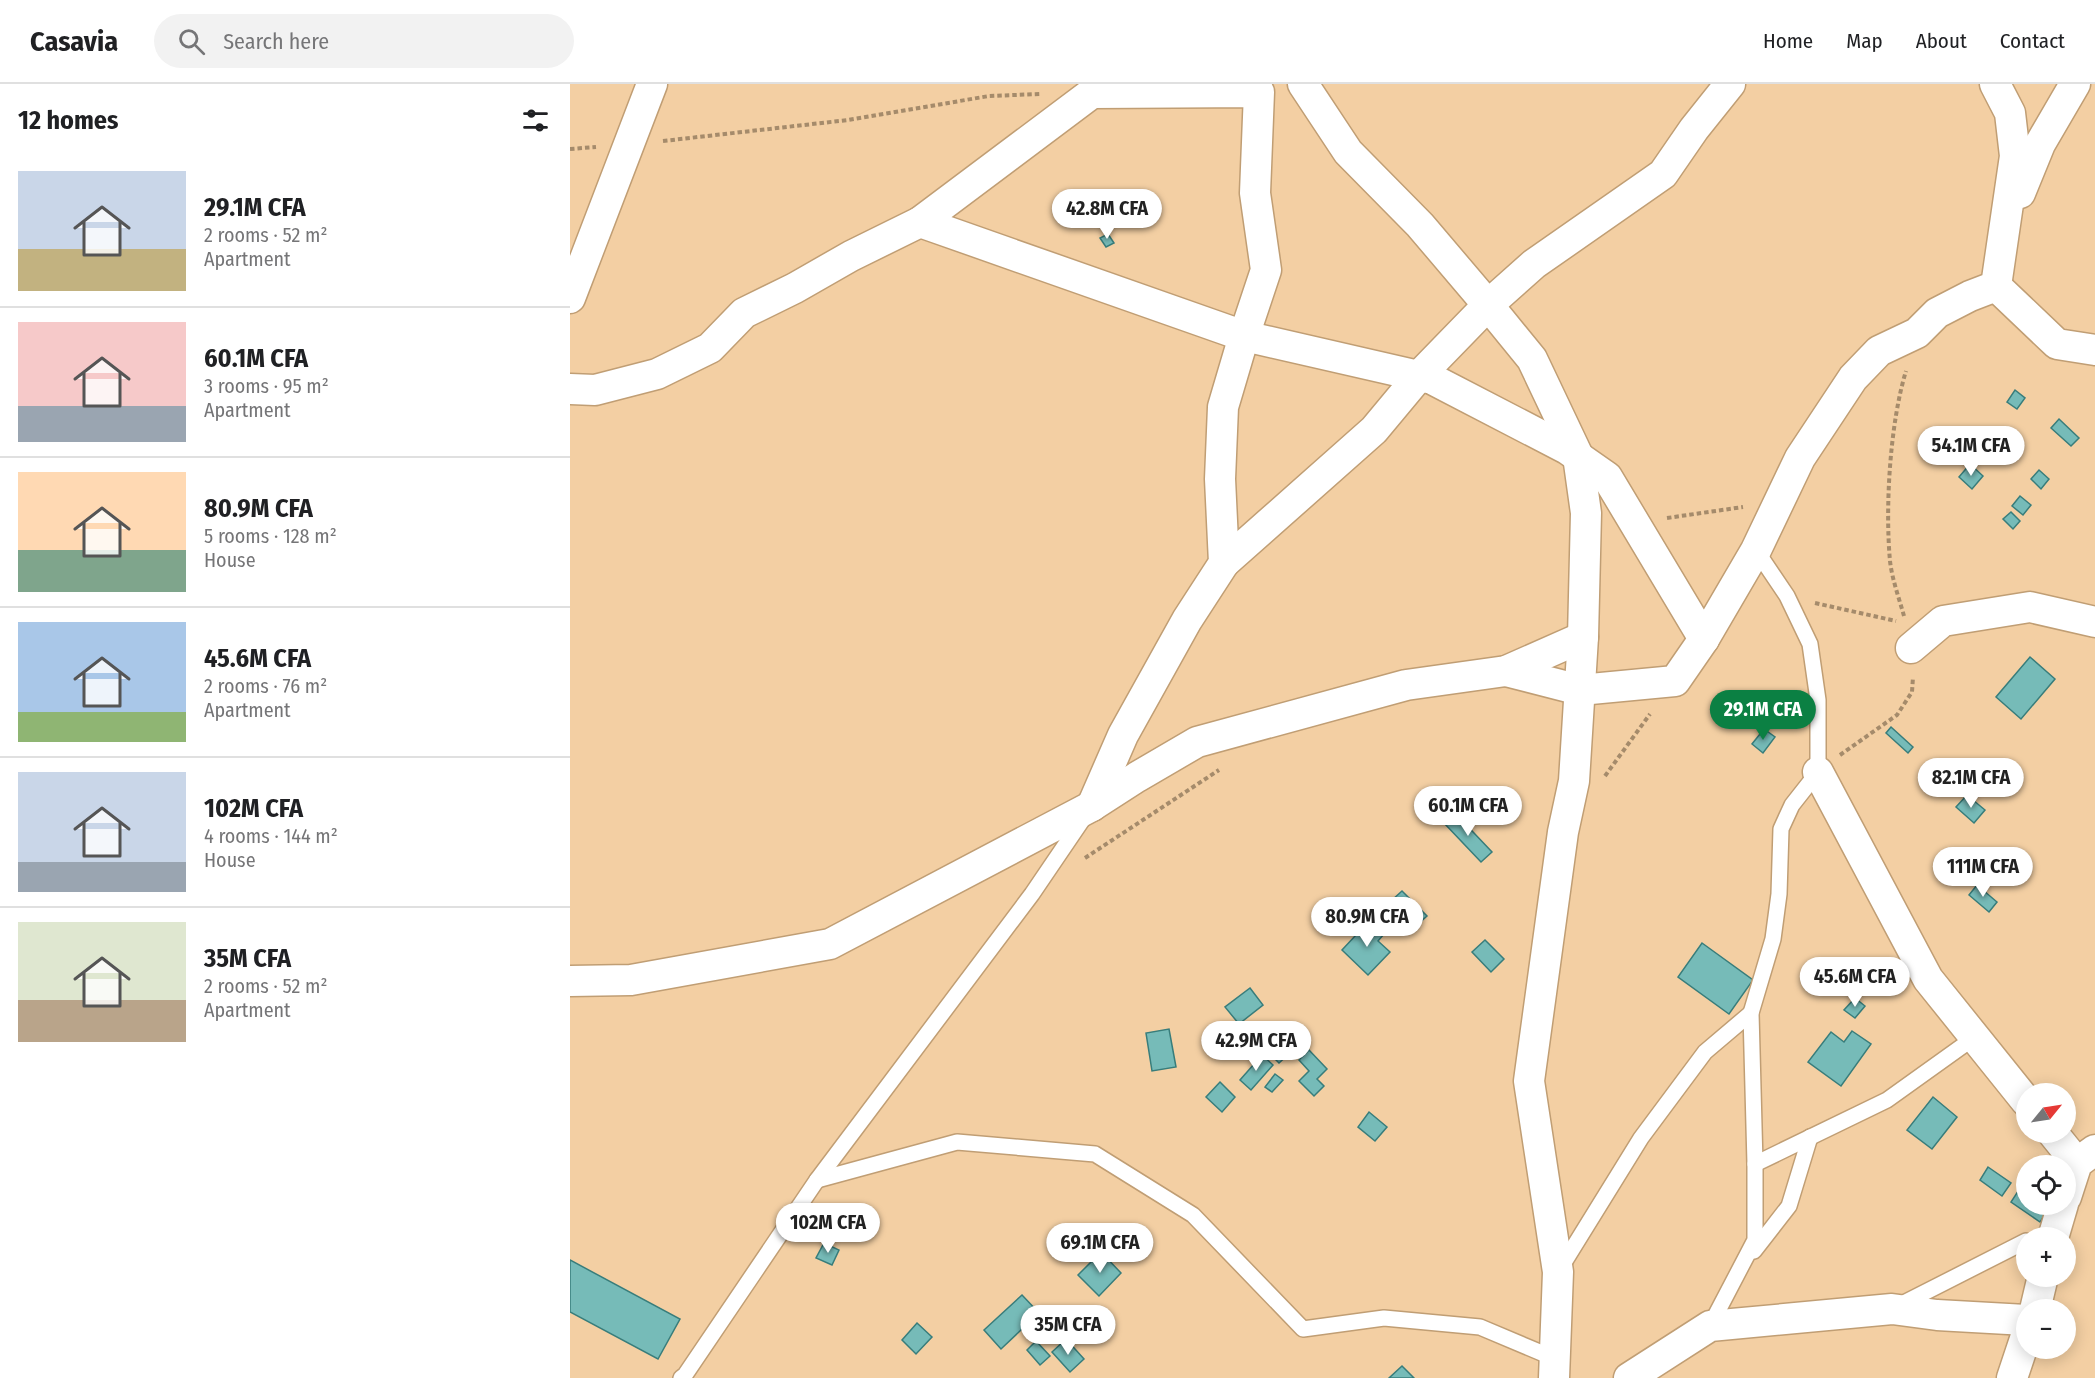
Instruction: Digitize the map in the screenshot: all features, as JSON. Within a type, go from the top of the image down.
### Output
[{"type":"street","points":[[570,298],[652,84]]},
{"type":"street","points":[[1303,84],[1348,152],[1420,225],[1532,359],[1578,456],[1586,513],[1583,637],[1574,781],[1563,832],[1529,1081],[1558,1272],[1555,1368]]},
{"type":"street","points":[[1092,806],[1123,735],[1187,620],[1224,563],[1374,430],[1419,376],[1488,304],[1534,264],[1663,174],[1694,129],[1730,84]]},
{"type":"street","points":[[1995,84],[2010,113],[2015,156],[1996,285]]},
{"type":"street","points":[[2006,216],[2024,186],[2040,144],[2071,91],[2095,86]]},
{"type":"street","points":[[570,389],[595,390],[657,374],[710,348],[744,313],[920,222],[1092,93],[1259,88],[1256,193],[1266,270],[1222,407],[1220,480],[1224,563]]},
{"type":"street","points":[[920,222],[1244,336],[1432,379],[1567,449],[1607,477],[1704,639]]},
{"type":"street","points":[[1506,671],[1580,690],[1675,681],[1704,639],[1756,550],[1800,458],[1853,378],[1879,351],[1917,333],[1937,314],[1996,285]]},
{"type":"street","points":[[1996,285],[2057,344],[2095,350]]},
{"type":"street","points":[[1911,648],[1943,621],[2030,607],[2092,618]]},
{"type":"street","points":[[570,981],[631,980],[830,944],[1092,806],[1197,742],[1406,685],[1506,671],[1583,637]]},
{"type":"street","points":[[1818,772],[1928,979],[2016,1088]]},
{"type":"street","points":[[2067,1143],[2086,1157],[2076,1177]]},
{"type":"street","points":[[1629,1378],[1659,1370],[1710,1326],[1892,1310],[2016,1319]]},
{"type":"street","points":[[2012,1378],[2018,1359]]},
{"type":"lane","points":[[1710,1326],[1755,1240],[1751,1013],[1773,939],[1779,894],[1781,829],[1791,805],[1818,772],[1818,700],[1810,644],[1787,596],[1756,550]]},
{"type":"lane","points":[[681,1378],[685,1376],[817,1180],[1032,894],[1092,806]]},
{"type":"lane","points":[[1558,1272],[1641,1138],[1704,1052],[1751,1013]]},
{"type":"lane","points":[[1755,1164],[1887,1100],[1975,1037]]},
{"type":"lane","points":[[1737,1273],[1789,1206],[1810,1137]]},
{"type":"lane","points":[[817,1180],[957,1142],[1095,1154],[1193,1215],[1303,1329],[1384,1318],[1480,1327],[1555,1368]]},
{"type":"lane","points":[[1892,1310],[2016,1246]]},
{"type":"path","points":[[570,149],[627,145],[848,120],[989,96],[1046,94]]},
{"type":"path","points":[[1787,596],[1906,624],[1890,563],[1888,505],[1901,386],[1917,333]]},
{"type":"path","points":[[1628,511],[1668,518],[1779,503]]},
{"type":"path","points":[[1818,772],[1897,715],[1912,692],[1915,664],[1911,648]]},
{"type":"path","points":[[1598,785],[1675,681]]},
{"type":"path","points":[[1082,861],[1221,768]]},
{"type":"building","points":[[1108,234],[1114,243],[1106,247],[1100,238]]},
{"type":"building","points":[[2015,390],[2025,398],[2017,409],[2007,402]]},
{"type":"building","points":[[2059,419],[2079,438],[2071,446],[2051,428]]},
{"type":"building","points":[[1970,464],[1983,476],[1972,489],[1959,477]]},
{"type":"building","points":[[2039,470],[2049,479],[2041,489],[2031,479]]},
{"type":"building","points":[[2020,496],[2031,505],[2023,515],[2012,506]]},
{"type":"building","points":[[2011,512],[2020,521],[2013,529],[2003,519]]},
{"type":"building","points":[[2030,657],[2055,679],[2021,719],[1996,697]]},
{"type":"building","points":[[1891,727],[1913,747],[1908,753],[1886,733]]},
{"type":"building","points":[[1764,729],[1775,737],[1763,753],[1752,744]]},
{"type":"building","points":[[1945,773],[1954,782],[1943,793],[1934,783]]},
{"type":"building","points":[[1967,795],[1985,810],[1974,823],[1956,807]]},
{"type":"building","points":[[1455,813],[1492,852],[1481,862],[1444,823]]},
{"type":"building","points":[[1977,885],[1997,902],[1989,912],[1969,895]]},
{"type":"building","points":[[1402,891],[1427,916],[1416,926],[1391,901]]},
{"type":"building","points":[[1370,920],[1384,934],[1378,941],[1390,952],[1368,975],[1342,950]]},
{"type":"building","points":[[1485,940],[1504,959],[1491,972],[1472,952]]},
{"type":"building","points":[[1702,943],[1753,980],[1729,1014],[1678,977]]},
{"type":"building","points":[[1250,988],[1263,1005],[1239,1024],[1225,1007]]},
{"type":"building","points":[[1855,998],[1865,1006],[1855,1018],[1844,1010]]},
{"type":"building","points":[[1169,1029],[1176,1067],[1152,1071],[1146,1033]]},
{"type":"building","points":[[1289,1030],[1301,1043],[1279,1063],[1267,1051]]},
{"type":"building","points":[[1852,1031],[1871,1044],[1841,1086],[1808,1062],[1831,1032],[1844,1042]]},
{"type":"building","points":[[1309,1050],[1327,1069],[1317,1079],[1324,1086],[1314,1096],[1299,1081],[1309,1071],[1299,1060]]},
{"type":"building","points":[[1262,1055],[1273,1065],[1251,1090],[1240,1080]]},
{"type":"building","points":[[1275,1074],[1283,1080],[1272,1092],[1265,1087]]},
{"type":"building","points":[[1220,1082],[1235,1097],[1222,1112],[1206,1097]]},
{"type":"building","points":[[1933,1097],[1957,1117],[1932,1149],[1907,1130]]},
{"type":"building","points":[[1369,1112],[1387,1127],[1375,1141],[1358,1127]]},
{"type":"building","points":[[1988,1167],[2011,1183],[2002,1196],[1980,1180]]},
{"type":"building","points":[[2016,1194],[2016,1205],[2011,1202]]},
{"type":"building","points":[[2030,1215],[2045,1215],[2040,1222]]},
{"type":"building","points":[[824,1243],[839,1250],[832,1265],[816,1258]]},
{"type":"building","points":[[1101,1252],[1121,1273],[1099,1296],[1078,1275]]},
{"type":"building","points":[[570,1260],[680,1319],[658,1359],[570,1312]]},
{"type":"building","points":[[1022,1295],[1039,1313],[1001,1349],[984,1330]]},
{"type":"building","points":[[917,1323],[932,1337],[916,1354],[902,1340]]},
{"type":"building","points":[[1066,1339],[1084,1359],[1070,1372],[1052,1352]]},
{"type":"building","points":[[1036,1341],[1050,1356],[1040,1365],[1027,1350]]},
{"type":"building","points":[[1402,1366],[1414,1378],[1389,1378]]}]
